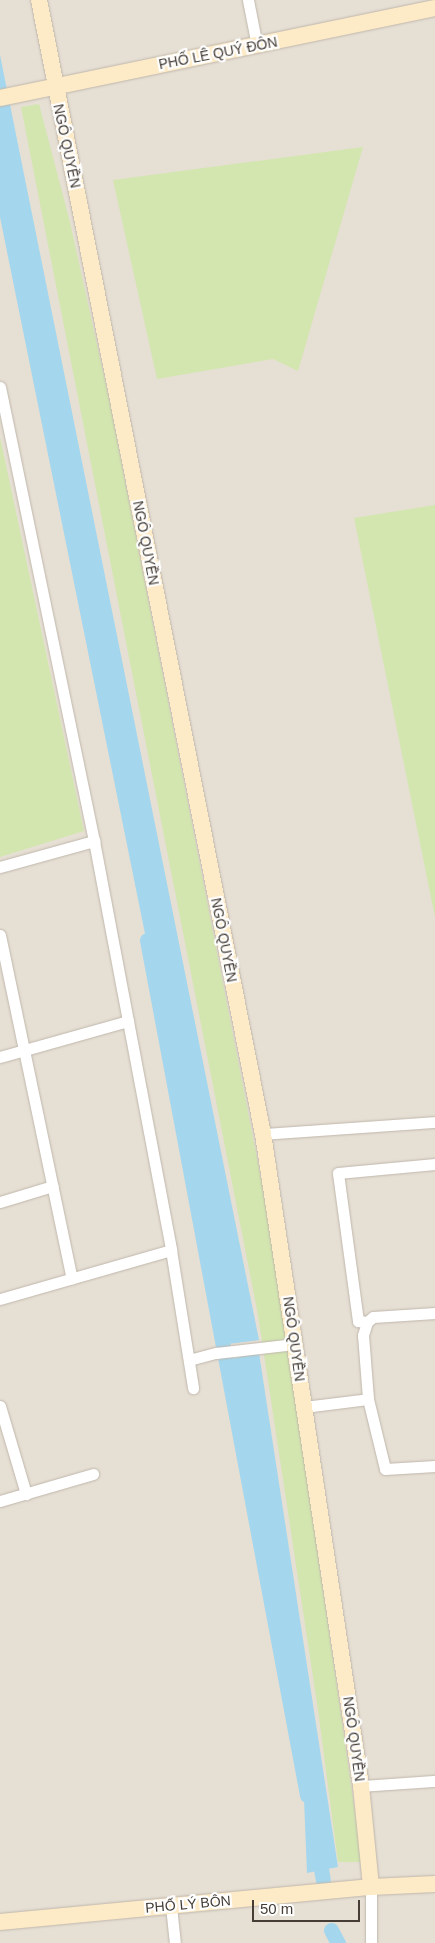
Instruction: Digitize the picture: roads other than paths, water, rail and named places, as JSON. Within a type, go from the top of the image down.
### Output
[{"type":"street","name":"NGÔ QUYỀN","points":[[39,0],[54,86],[263,1134],[361,1786],[371,1886]]},
{"type":"street","points":[[248,0],[257,46]]},
{"type":"street","name":"PHỐ LÊ QUÝ ĐÔN","points":[[7,96],[257,46],[428,6]]},
{"type":"street","points":[[0,387],[94,841],[171,1250],[193,1388]]},
{"type":"street","points":[[0,867],[94,841]]},
{"type":"street","points":[[0,935],[72,1278]]},
{"type":"street","points":[[0,1057],[128,1021]]},
{"type":"street","points":[[263,1134],[435,1122]]},
{"type":"street","points":[[367,1322],[358,1321],[338,1173],[435,1164]]},
{"type":"street","points":[[0,1202],[52,1186]]},
{"type":"street","points":[[0,1299],[171,1250]]},
{"type":"street","points":[[435,1313],[373,1317],[367,1322],[362,1335],[368,1399],[385,1469],[435,1466]]},
{"type":"street","points":[[189,1360],[216,1353],[294,1344]]},
{"type":"street","points":[[304,1407],[368,1399]]},
{"type":"street","points":[[0,1406],[26,1494]]},
{"type":"street","points":[[0,1501],[93,1474]]},
{"type":"street","points":[[361,1786],[435,1781]]},
{"type":"street","name":"PHỐ LÝ BÔN","points":[[0,1922],[371,1886],[435,1884]]},
{"type":"street","points":[[371,1886],[371,1943]]},
{"type":"street","points":[[171,1906],[175,1943]]},
{"type":"water","points":[[0,55],[259,1340],[228,1344],[0,217]]},
{"type":"water","points":[[259,1353],[338,1867],[307,1873],[303,1775],[225,1360]]},
{"type":"waterway","points":[[147,940],[307,1795]]},
{"type":"waterway","points":[[318,1852],[323,1880]]},
{"type":"waterway","points":[[331,1930],[338,1943]]}]
